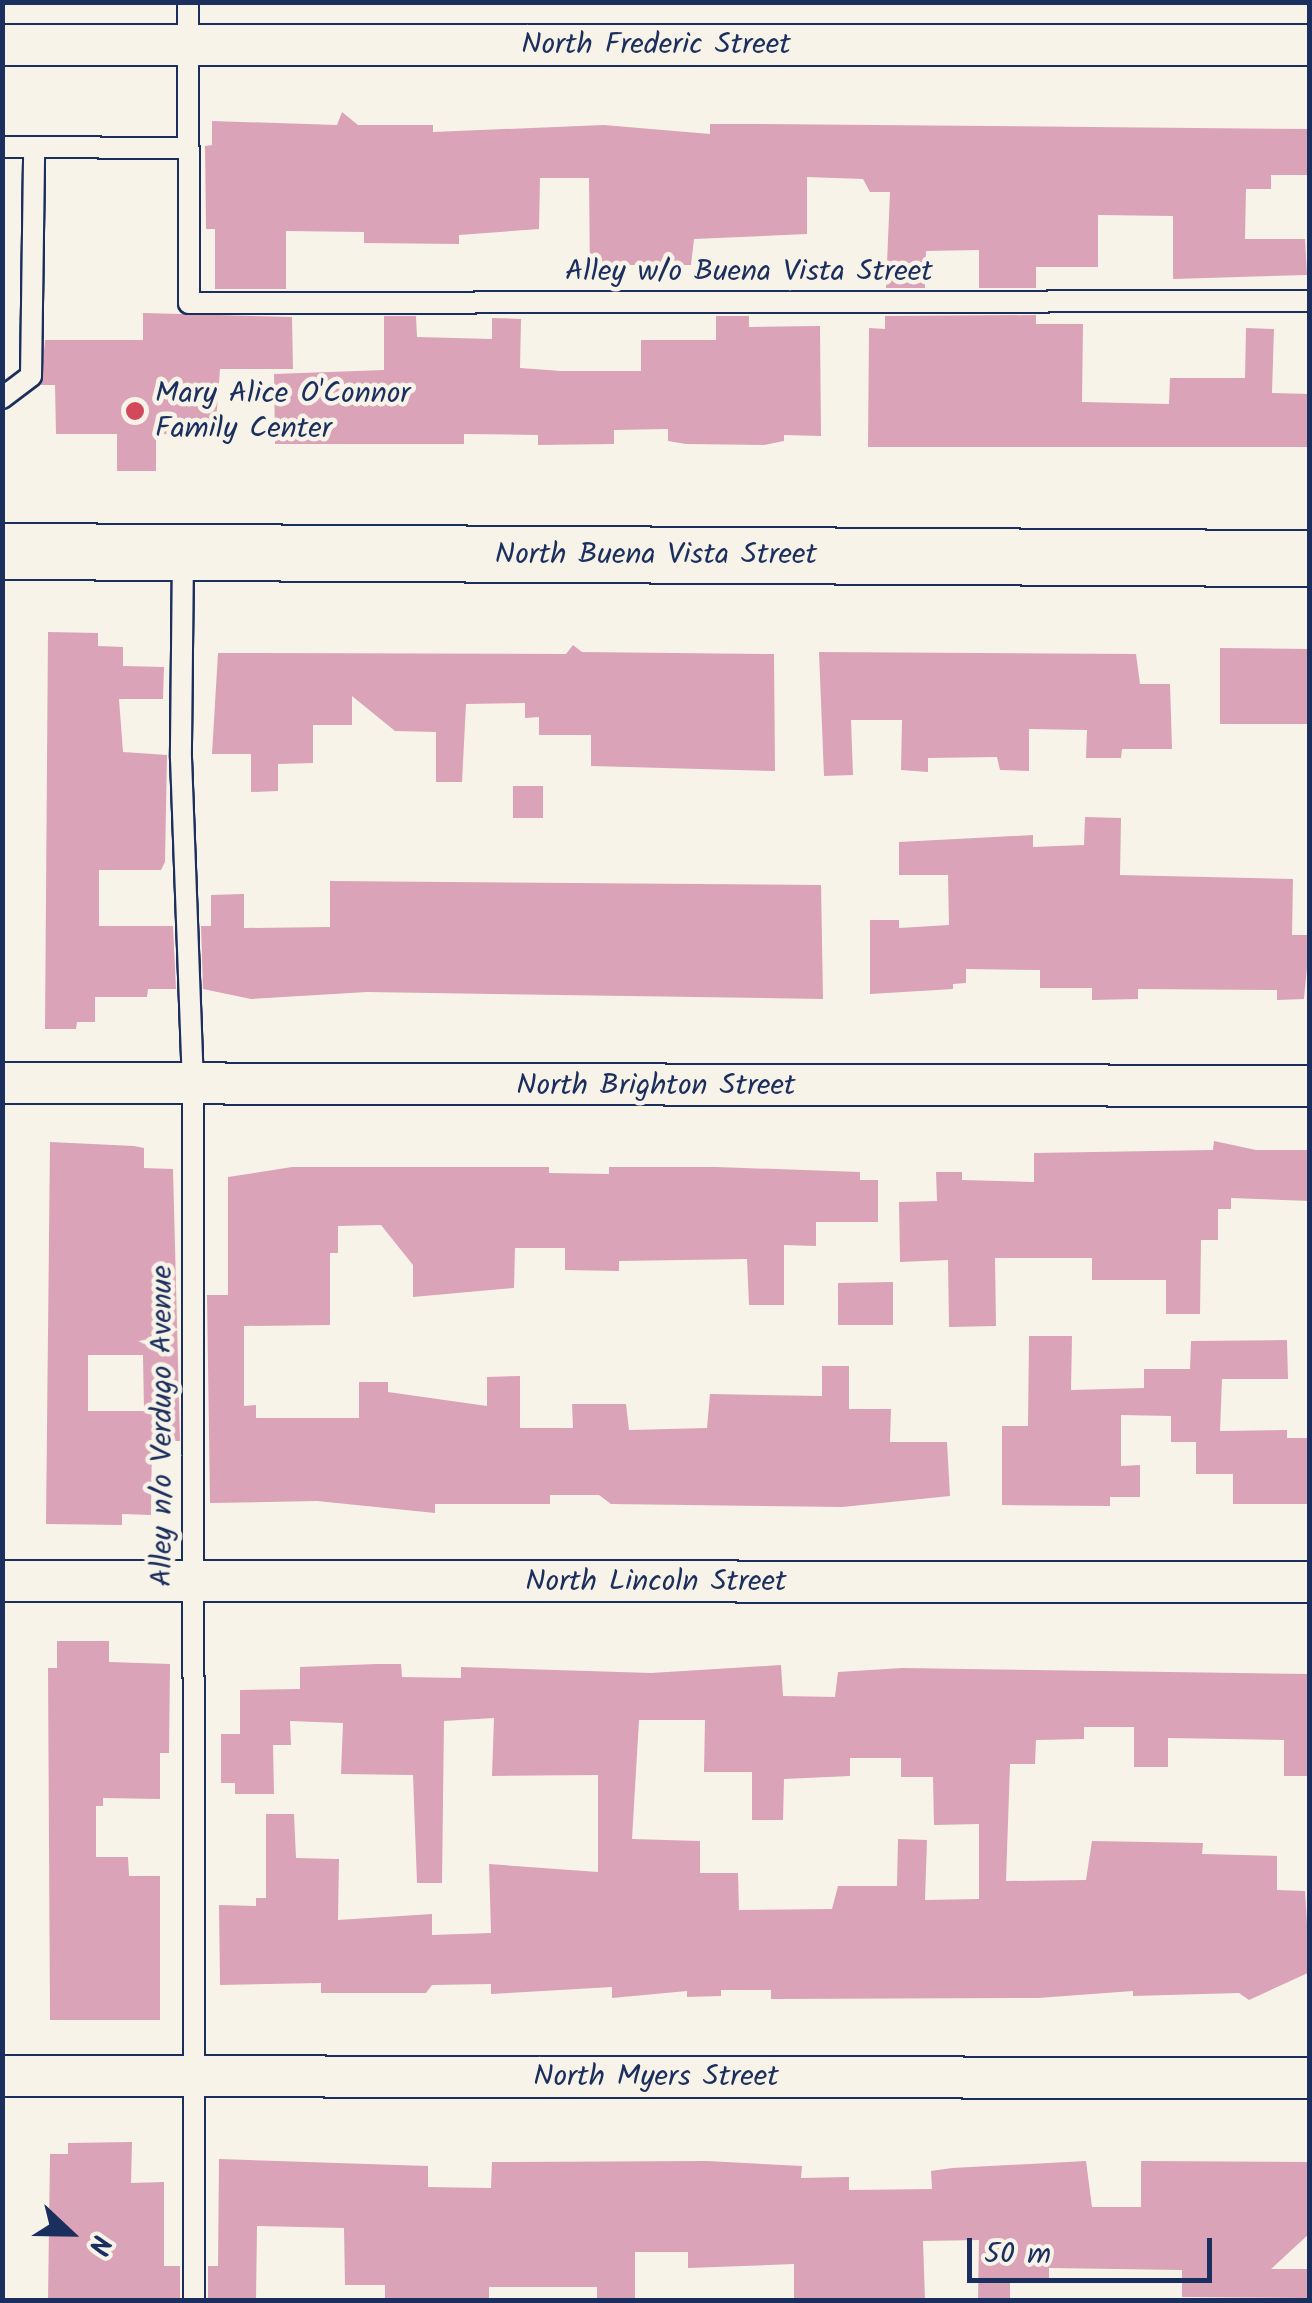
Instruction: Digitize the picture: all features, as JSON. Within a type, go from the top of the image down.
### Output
[{"type":"main road","name":"North Buena Vista Street","points":[[2,551],[1310,558]]},
{"type":"street","name":"North Frederic Street","points":[[2,45],[1310,46]]},
{"type":"street","name":"North Brighton Street","points":[[2,1083],[1310,1086]]},
{"type":"street","name":"North Lincoln Street","points":[[2,1581],[1310,1582]]},
{"type":"street","name":"North Myers Street","points":[[2,2076],[1310,2078]]},
{"type":"lane","points":[[2,147],[188,148],[188,2]]},
{"type":"lane","points":[[2,398],[31,376],[34,148]]},
{"type":"lane","name":"Alley w/o Buena Vista Street","points":[[188,148],[189,303],[1310,301]]},
{"type":"lane","name":"Alley n/o Verdugo Avenue","points":[[183,552],[181,758],[192,1086],[194,2300]]},
{"type":"building","points":[[342,112],[358,125],[433,125],[433,132],[604,125],[710,134],[710,124],[1310,129],[1310,175],[1271,175],[1271,189],[1246,189],[1245,239],[1305,239],[1307,275],[1173,279],[1173,216],[1098,215],[1098,267],[1036,267],[1036,288],[979,288],[979,250],[926,251],[925,288],[886,288],[890,192],[870,192],[863,179],[807,177],[807,234],[694,239],[691,265],[614,265],[614,275],[590,276],[589,178],[540,178],[539,229],[459,235],[459,244],[364,243],[364,232],[286,231],[286,289],[215,289],[215,229],[206,229],[205,146],[212,145],[212,121],[337,125]]},
{"type":"building","name":"Mary Alice O'Connor Family Center","points":[[143,313],[292,317],[293,369],[220,369],[215,435],[156,434],[156,471],[117,471],[117,434],[56,434],[55,385],[41,385],[45,340],[143,340]]},
{"type":"building","points":[[1036,315],[1036,324],[1083,324],[1082,402],[1169,404],[1170,378],[1245,378],[1246,328],[1274,329],[1272,393],[1310,394],[1310,447],[868,447],[869,328],[885,329],[885,316]]},
{"type":"building","points":[[384,316],[416,316],[417,337],[492,339],[492,318],[521,319],[520,368],[561,371],[641,371],[641,340],[716,340],[716,316],[749,316],[749,327],[820,326],[821,436],[784,435],[784,441],[764,445],[686,444],[668,441],[668,429],[614,430],[614,444],[538,445],[538,435],[464,434],[464,444],[275,444],[274,374],[384,370]]},
{"type":"building","points":[[48,632],[98,633],[98,646],[123,647],[123,666],[164,667],[163,699],[119,699],[123,752],[167,755],[165,862],[161,870],[99,870],[99,926],[173,926],[176,989],[148,989],[147,997],[95,997],[95,1022],[77,1022],[76,1029],[45,1029]]},
{"type":"building","points":[[573,645],[582,652],[774,654],[775,771],[591,766],[591,735],[539,735],[539,717],[525,718],[525,703],[466,704],[462,782],[436,782],[436,732],[395,731],[352,696],[352,725],[313,725],[313,763],[278,764],[278,791],[251,792],[251,754],[212,754],[218,653],[566,654]]},
{"type":"building","points":[[1220,648],[1310,649],[1310,724],[1220,724]]},
{"type":"building","points":[[819,652],[1136,654],[1140,684],[1170,684],[1172,749],[1122,749],[1121,758],[1086,758],[1087,730],[1029,729],[1029,771],[1000,770],[997,757],[928,758],[928,772],[901,770],[902,720],[851,720],[853,775],[824,776]]},
{"type":"building","points":[[513,786],[543,786],[543,818],[513,818]]},
{"type":"building","points":[[1085,817],[1121,818],[1120,875],[1293,879],[1292,935],[1310,935],[1304,999],[1277,1000],[1277,990],[1138,989],[1138,999],[1092,1000],[1092,988],[1040,988],[1040,970],[966,969],[966,983],[953,984],[953,989],[870,994],[870,920],[899,920],[899,928],[949,925],[948,875],[899,875],[899,842],[1033,835],[1033,847],[1084,845]]},
{"type":"building","points":[[330,881],[821,885],[823,999],[367,992],[251,999],[203,989],[201,926],[211,926],[211,895],[244,894],[244,928],[330,927]]},
{"type":"building","points":[[1214,1141],[1256,1150],[1310,1150],[1310,1201],[1231,1198],[1231,1209],[1218,1209],[1218,1240],[1201,1240],[1200,1314],[1166,1314],[1166,1280],[1092,1280],[1092,1258],[995,1258],[996,1326],[949,1327],[948,1260],[900,1262],[899,1202],[937,1201],[936,1172],[962,1172],[962,1180],[1034,1182],[1034,1153],[1213,1150]]},
{"type":"building","points":[[50,1142],[144,1148],[144,1168],[173,1169],[180,1441],[152,1441],[151,1515],[122,1514],[122,1525],[46,1524]],"holes":[[[88,1355],[143,1355],[144,1411],[88,1411]]]},
{"type":"building","points":[[292,1167],[549,1167],[549,1173],[609,1174],[609,1167],[716,1167],[860,1172],[860,1180],[878,1180],[878,1222],[816,1222],[816,1246],[784,1245],[784,1305],[749,1305],[747,1259],[619,1261],[619,1271],[565,1270],[565,1248],[515,1248],[514,1288],[413,1297],[413,1265],[381,1225],[338,1226],[338,1253],[330,1253],[330,1325],[244,1326],[244,1406],[256,1405],[256,1418],[359,1418],[359,1382],[388,1382],[388,1392],[487,1406],[487,1377],[520,1376],[520,1428],[573,1428],[572,1404],[626,1404],[629,1430],[707,1428],[710,1394],[822,1396],[822,1366],[849,1366],[849,1409],[891,1409],[890,1442],[947,1442],[950,1496],[842,1507],[611,1504],[599,1495],[550,1495],[550,1504],[435,1504],[435,1513],[317,1501],[210,1503],[207,1295],[228,1295],[228,1177]]},
{"type":"building","points":[[893,1282],[893,1325],[838,1325],[838,1283]]},
{"type":"building","points":[[1029,1336],[1072,1336],[1071,1390],[1144,1388],[1144,1369],[1190,1369],[1191,1341],[1287,1340],[1288,1379],[1222,1379],[1220,1431],[1287,1430],[1287,1438],[1310,1438],[1310,1504],[1233,1504],[1233,1474],[1196,1474],[1196,1442],[1171,1442],[1171,1416],[1121,1415],[1121,1466],[1140,1465],[1140,1497],[1110,1497],[1110,1506],[1002,1505],[1002,1426],[1028,1426]]},
{"type":"building","points":[[57,1641],[109,1641],[109,1662],[170,1664],[169,1753],[160,1753],[160,1799],[103,1798],[103,1806],[96,1806],[96,1857],[128,1857],[129,1876],[160,1876],[160,2020],[50,2020],[48,1668],[57,1668]]},
{"type":"building","points":[[401,1664],[402,1677],[461,1678],[461,1667],[651,1673],[781,1665],[783,1696],[835,1697],[838,1672],[902,1668],[1310,1674],[1310,1776],[1284,1776],[1284,1740],[1168,1738],[1168,1767],[1134,1767],[1134,1727],[1084,1727],[1084,1739],[1036,1740],[1035,1764],[1010,1764],[1006,1881],[1086,1880],[1092,1841],[1203,1843],[1202,1854],[1277,1856],[1277,1890],[1305,1891],[1310,1972],[1249,2000],[1239,1993],[1133,1996],[1133,1991],[1038,1998],[771,1999],[771,1990],[721,1990],[721,1996],[687,1997],[687,1991],[612,1998],[612,1987],[491,1994],[491,1984],[432,1985],[426,1993],[321,1993],[321,1983],[220,1985],[219,1905],[256,1906],[256,1898],[266,1898],[266,1814],[294,1814],[296,1858],[339,1859],[338,1920],[432,1914],[432,1935],[491,1933],[489,1864],[598,1872],[598,1775],[492,1776],[494,1718],[444,1721],[442,1883],[417,1883],[413,1775],[341,1774],[343,1723],[290,1721],[291,1745],[273,1745],[274,1794],[235,1794],[235,1783],[221,1783],[221,1734],[240,1734],[240,1690],[300,1689],[300,1667]],"holes":[[[639,1720],[705,1720],[704,1772],[752,1772],[752,1820],[783,1820],[784,1779],[850,1776],[850,1758],[901,1758],[901,1777],[933,1777],[934,1825],[979,1824],[979,1899],[925,1900],[927,1840],[898,1839],[897,1886],[838,1886],[832,1909],[739,1910],[738,1873],[700,1873],[700,1841],[632,1839]]]},
{"type":"building","points":[[132,2142],[131,2183],[164,2182],[164,2266],[180,2266],[180,2300],[48,2300],[50,2154],[68,2154],[68,2143]]},
{"type":"building","points":[[219,2159],[428,2166],[428,2187],[491,2188],[492,2162],[707,2161],[802,2166],[801,2178],[849,2177],[849,2190],[932,2189],[931,2171],[952,2168],[1086,2161],[1092,2207],[1141,2207],[1141,2161],[1310,2162],[1310,2233],[1271,2269],[1307,2269],[1307,2298],[1182,2297],[1182,2270],[1049,2268],[1049,2279],[1010,2280],[1010,2300],[978,2300],[979,2240],[923,2241],[925,2300],[794,2300],[794,2264],[688,2268],[688,2252],[635,2252],[635,2300],[597,2300],[597,2287],[489,2287],[489,2300],[385,2300],[385,2285],[345,2285],[344,2228],[257,2226],[256,2300],[208,2300],[208,2266],[218,2266]]},
{"type":"place","name":"Mary Alice O'Connor Family Center","points":[[135,411]]}]
